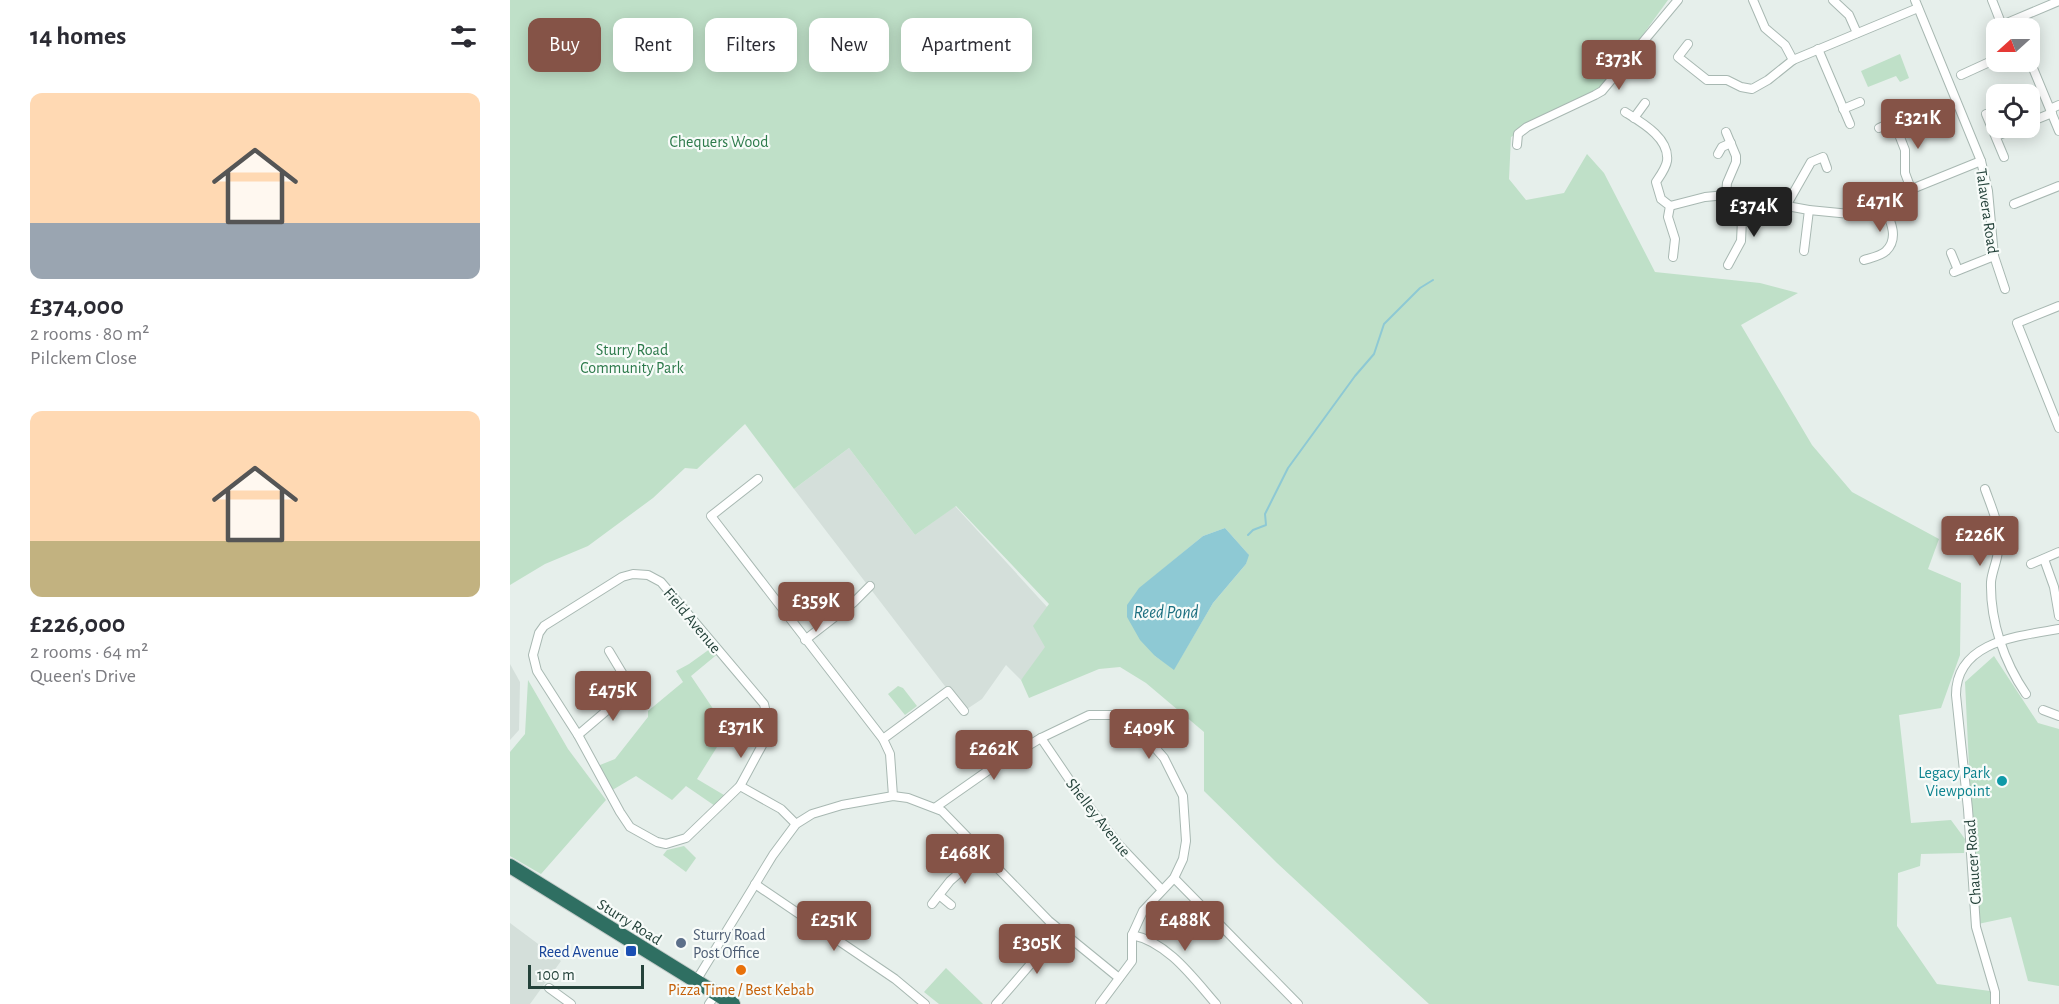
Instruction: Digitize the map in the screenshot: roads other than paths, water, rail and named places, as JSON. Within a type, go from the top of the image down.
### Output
[{"type":"highway","name":"Sturry Road","points":[[510,866],[696,981],[713,999],[733,1004]]},
{"type":"street","points":[[1517,145],[1518,134],[1527,127],[1602,91],[1678,0]]},
{"type":"street","points":[[1753,0],[1765,28],[1785,45],[1793,60]]},
{"type":"street","points":[[1833,0],[1849,15],[1857,33]]},
{"type":"street","points":[[1992,0],[1999,18]]},
{"type":"street","points":[[2023,18],[2059,2]]},
{"type":"street","points":[[1688,44],[1678,57],[1707,80],[1727,80],[1741,87],[1752,89],[1768,80],[1793,60],[1917,4]]},
{"type":"street","name":"Talavera Road","points":[[1917,4],[1981,161],[1988,191],[1994,256],[2005,289]]},
{"type":"street","points":[[1818,48],[1850,124]]},
{"type":"street","points":[[1961,75],[1986,64]]},
{"type":"street","points":[[2035,72],[2059,131]]},
{"type":"street","points":[[1844,109],[1860,102]]},
{"type":"street","points":[[1634,118],[1645,103]]},
{"type":"street","points":[[1898,105],[1888,109],[1905,150],[1905,173],[1911,189]]},
{"type":"street","points":[[2040,117],[2059,105]]},
{"type":"street","points":[[1625,112],[1655,133],[1666,151],[1667,162],[1656,182],[1661,199],[1670,206]]},
{"type":"street","points":[[1878,128],[1894,121]]},
{"type":"street","points":[[1726,132],[1735,152],[1736,162],[1729,175],[1726,195]]},
{"type":"street","points":[[1997,138],[2004,157]]},
{"type":"street","points":[[1718,154],[1722,147],[1731,143]]},
{"type":"street","points":[[1786,206],[1811,162],[1823,157],[1827,168]]},
{"type":"street","points":[[1670,206],[1705,197],[1726,195],[1809,210],[1850,214],[1981,161]]},
{"type":"street","points":[[2014,204],[2059,186]]},
{"type":"street","points":[[1728,265],[1741,242],[1743,198]]},
{"type":"street","points":[[1864,260],[1885,252],[1892,240],[1892,228],[1882,201]]},
{"type":"street","points":[[1670,206],[1668,217],[1675,239],[1673,257]]},
{"type":"street","points":[[1804,251],[1809,210]]},
{"type":"street","points":[[1951,253],[1956,271],[1994,256]]},
{"type":"street","points":[[2059,306],[2017,323],[2059,428]]},
{"type":"street","points":[[758,479],[711,516],[883,739],[890,754],[893,796]]},
{"type":"street","points":[[1985,489],[1994,512],[1998,534],[1999,550],[1991,584],[2000,641],[2010,669],[2026,694]]},
{"type":"street","points":[[2031,564],[2059,552]]},
{"type":"street","points":[[2044,559],[2054,587],[2059,616]]},
{"type":"street","name":"Field Avenue","points":[[633,574],[648,575],[661,582],[673,595],[764,704],[769,726],[766,738],[740,786],[686,838],[666,844],[657,842],[630,827],[616,806],[578,735],[537,671],[533,655],[539,633],[544,626],[622,577],[633,574]]},
{"type":"street","points":[[805,640],[854,602],[870,586]]},
{"type":"street","points":[[2000,641],[2059,629]]},
{"type":"street","name":"Chaucer Road","points":[[1995,1004],[1995,993],[1976,927],[1968,809],[1956,695],[1960,673],[1977,652],[2000,641]]},
{"type":"street","points":[[609,651],[639,701]]},
{"type":"street","points":[[578,735],[632,689]]},
{"type":"street","points":[[883,739],[948,691],[964,711]]},
{"type":"street","points":[[2043,710],[2059,716]]},
{"type":"street","points":[[936,807],[996,765],[1041,738],[1089,715],[1113,715],[1136,726],[1164,758],[1183,796],[1186,841],[1180,869],[1143,911],[1132,935],[1132,961],[1100,1004]]},
{"type":"street","name":"Shelley Avenue","points":[[1041,738],[1077,791],[1119,845],[1162,890]]},
{"type":"street","points":[[740,786],[781,808],[796,824]]},
{"type":"street","points":[[696,981],[796,824],[812,814],[842,805],[893,796],[909,798],[942,811],[1060,930],[1119,978]]},
{"type":"street","points":[[932,904],[950,881],[983,852]]},
{"type":"street","points":[[1174,878],[1298,1004]]},
{"type":"street","points":[[756,884],[887,973],[925,1004]]},
{"type":"street","points":[[939,895],[951,905]]},
{"type":"street","points":[[996,1004],[1060,930]]},
{"type":"street","points":[[1132,935],[1141,937],[1165,951],[1216,1004]]},
{"type":"street","points":[[549,988],[571,1004]]},
{"type":"water","name":"Reed Pond","points":[[1225,528],[1249,555],[1246,564],[1213,603],[1174,670],[1155,656],[1140,640],[1127,617],[1127,605],[1139,588],[1203,536]]},
{"type":"waterway","points":[[1248,535],[1253,530],[1266,525],[1265,514],[1288,468],[1355,376],[1374,354],[1384,324],[1420,288],[1433,280]]},
{"type":"place","name":"Legacy Park Viewpoint","points":[[2002,781]]},
{"type":"place","name":"Sturry Road Post Office","points":[[681,943]]},
{"type":"place","name":"Reed Avenue","points":[[631,951]]},
{"type":"place","name":"Pizza Time / Best Kebab","points":[[741,970]]},
{"type":"park label","name":"Chequers Wood","points":[[719,141]]},
{"type":"park label","name":"Sturry Road Community Park","points":[[632,358]]}]
